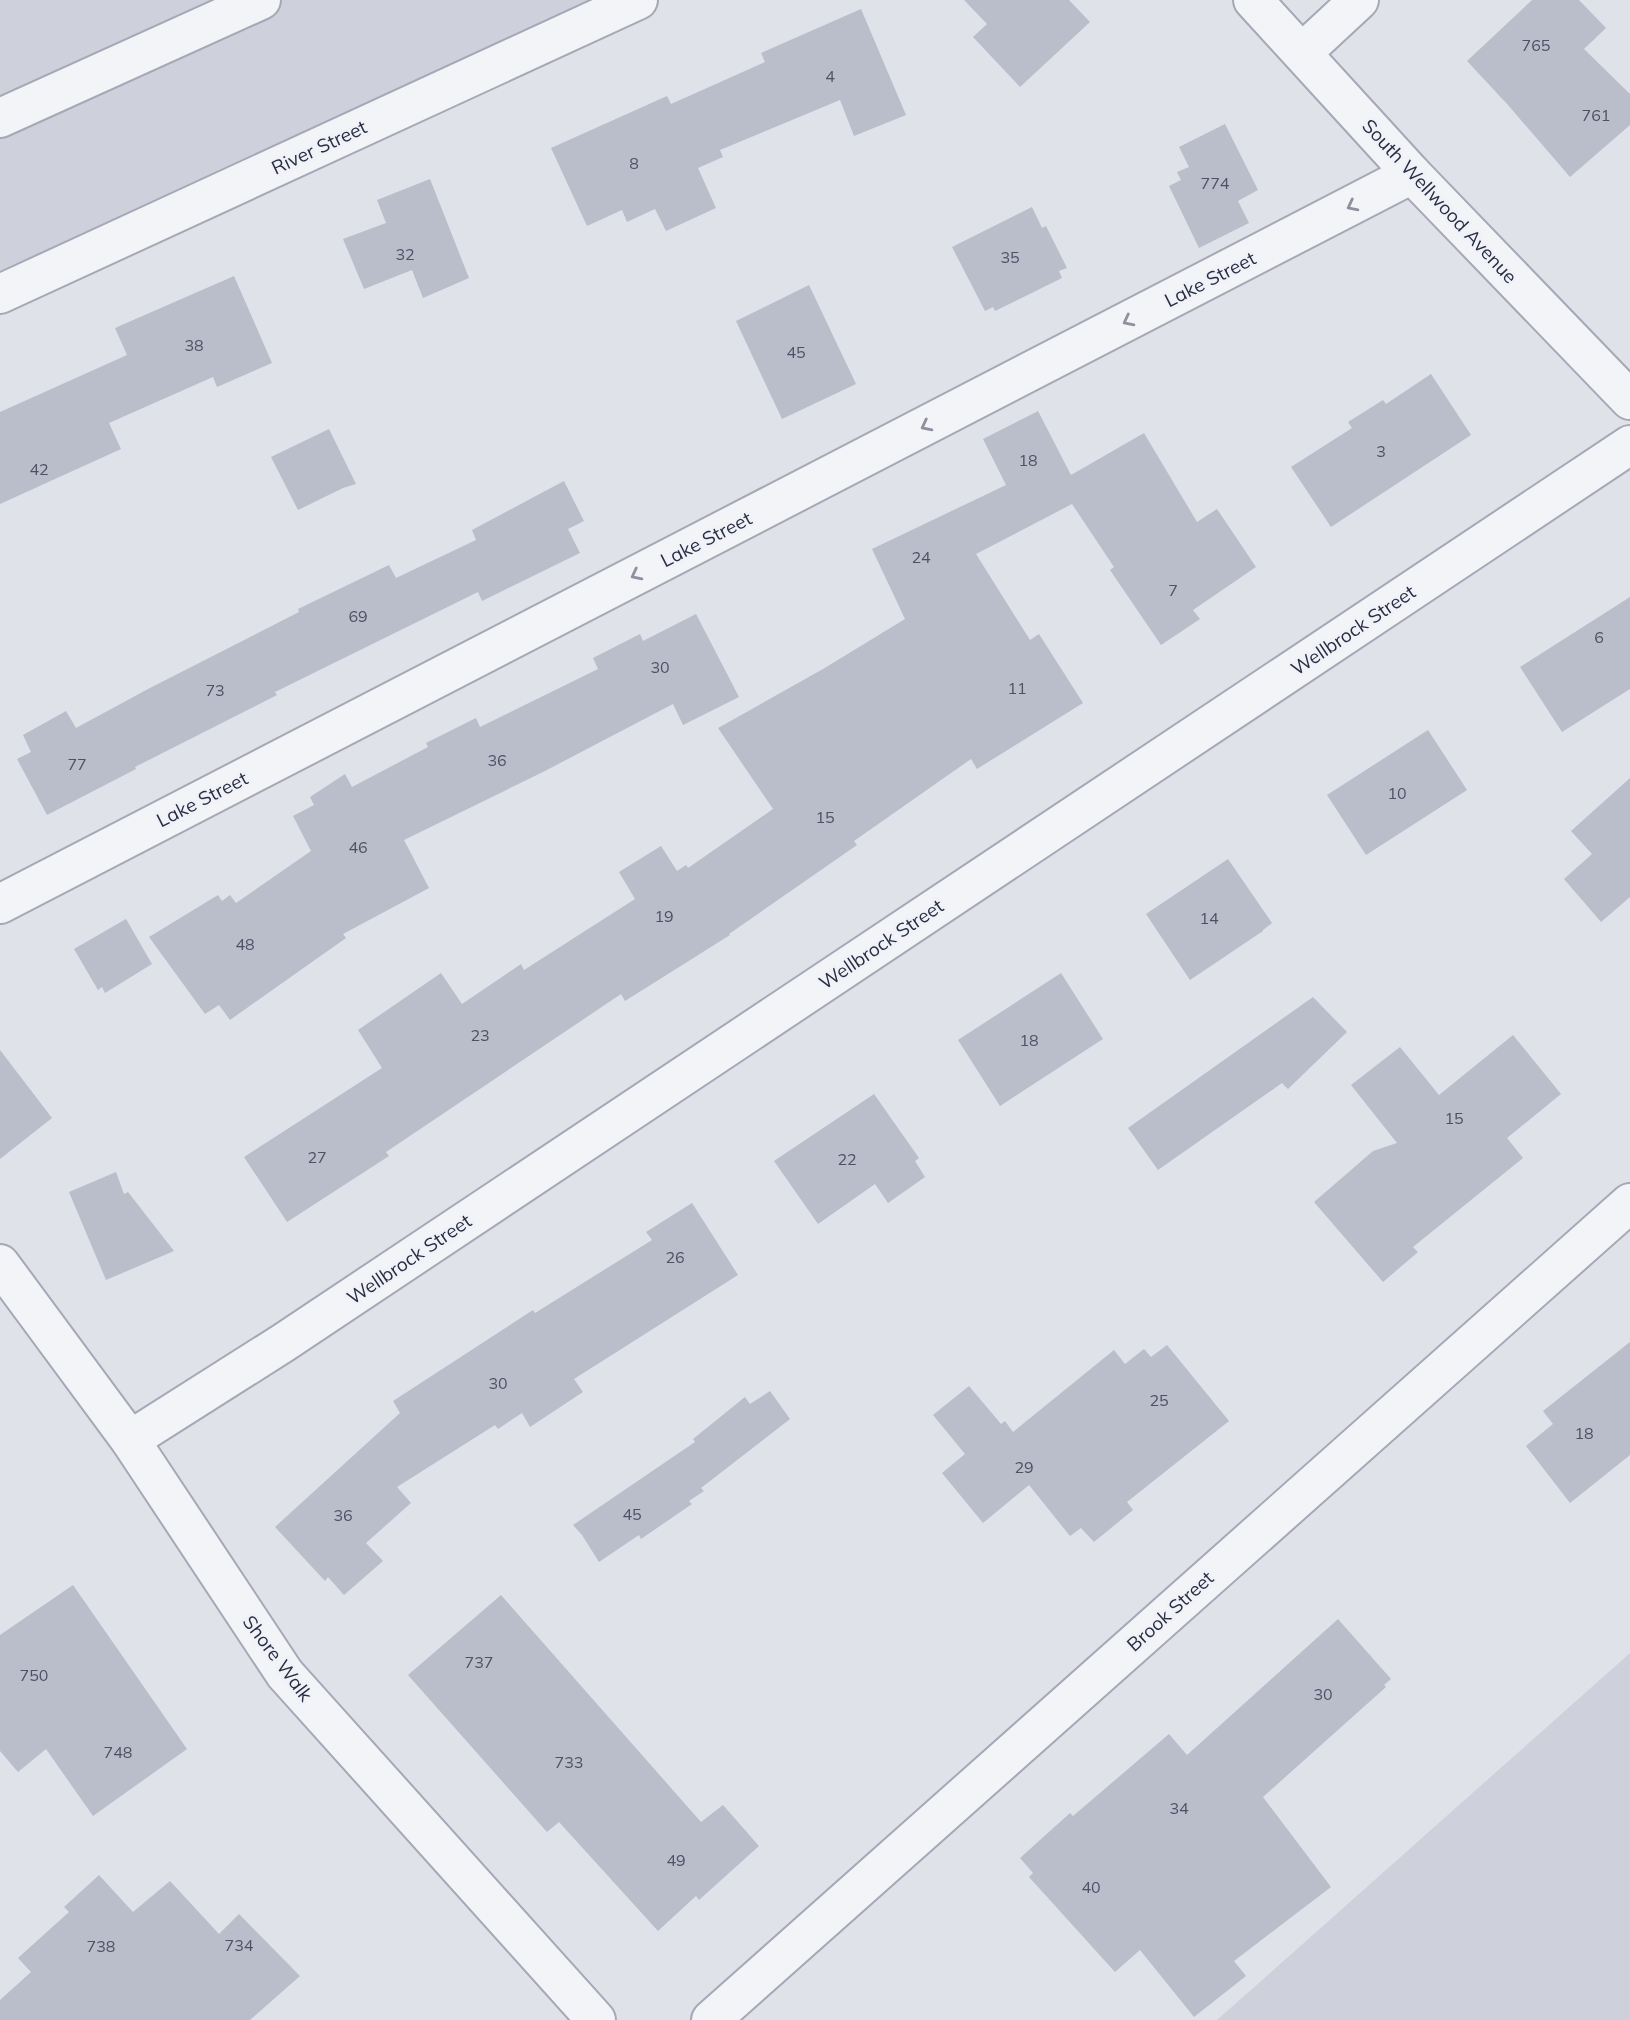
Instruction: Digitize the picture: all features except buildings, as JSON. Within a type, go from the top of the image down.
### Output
[{"type":"street","points":[[0,118],[261,0]]},
{"type":"street","name":"River Street","points":[[0,294],[638,0]]},
{"type":"street","name":"South Wellwood Avenue","points":[[1253,0],[1412,174],[1630,400]]},
{"type":"street","points":[[1303,52],[1359,0]]},
{"type":"street","name":"Lake Street","points":[[0,904],[1412,174]]},
{"type":"street","name":"Wellbrock Street","points":[[130,1440],[283,1343],[1630,445]]},
{"type":"street","name":"Brook Street","points":[[711,2020],[1630,1203]]},
{"type":"street","name":"Shore Walk","points":[[0,1264],[130,1440],[285,1674],[596,2020]]},
{"type":"shaded area","points":[[0,0],[614,0],[0,282]]},
{"type":"shaded area","points":[[1630,1653],[1630,2020],[1217,2020]]}]
